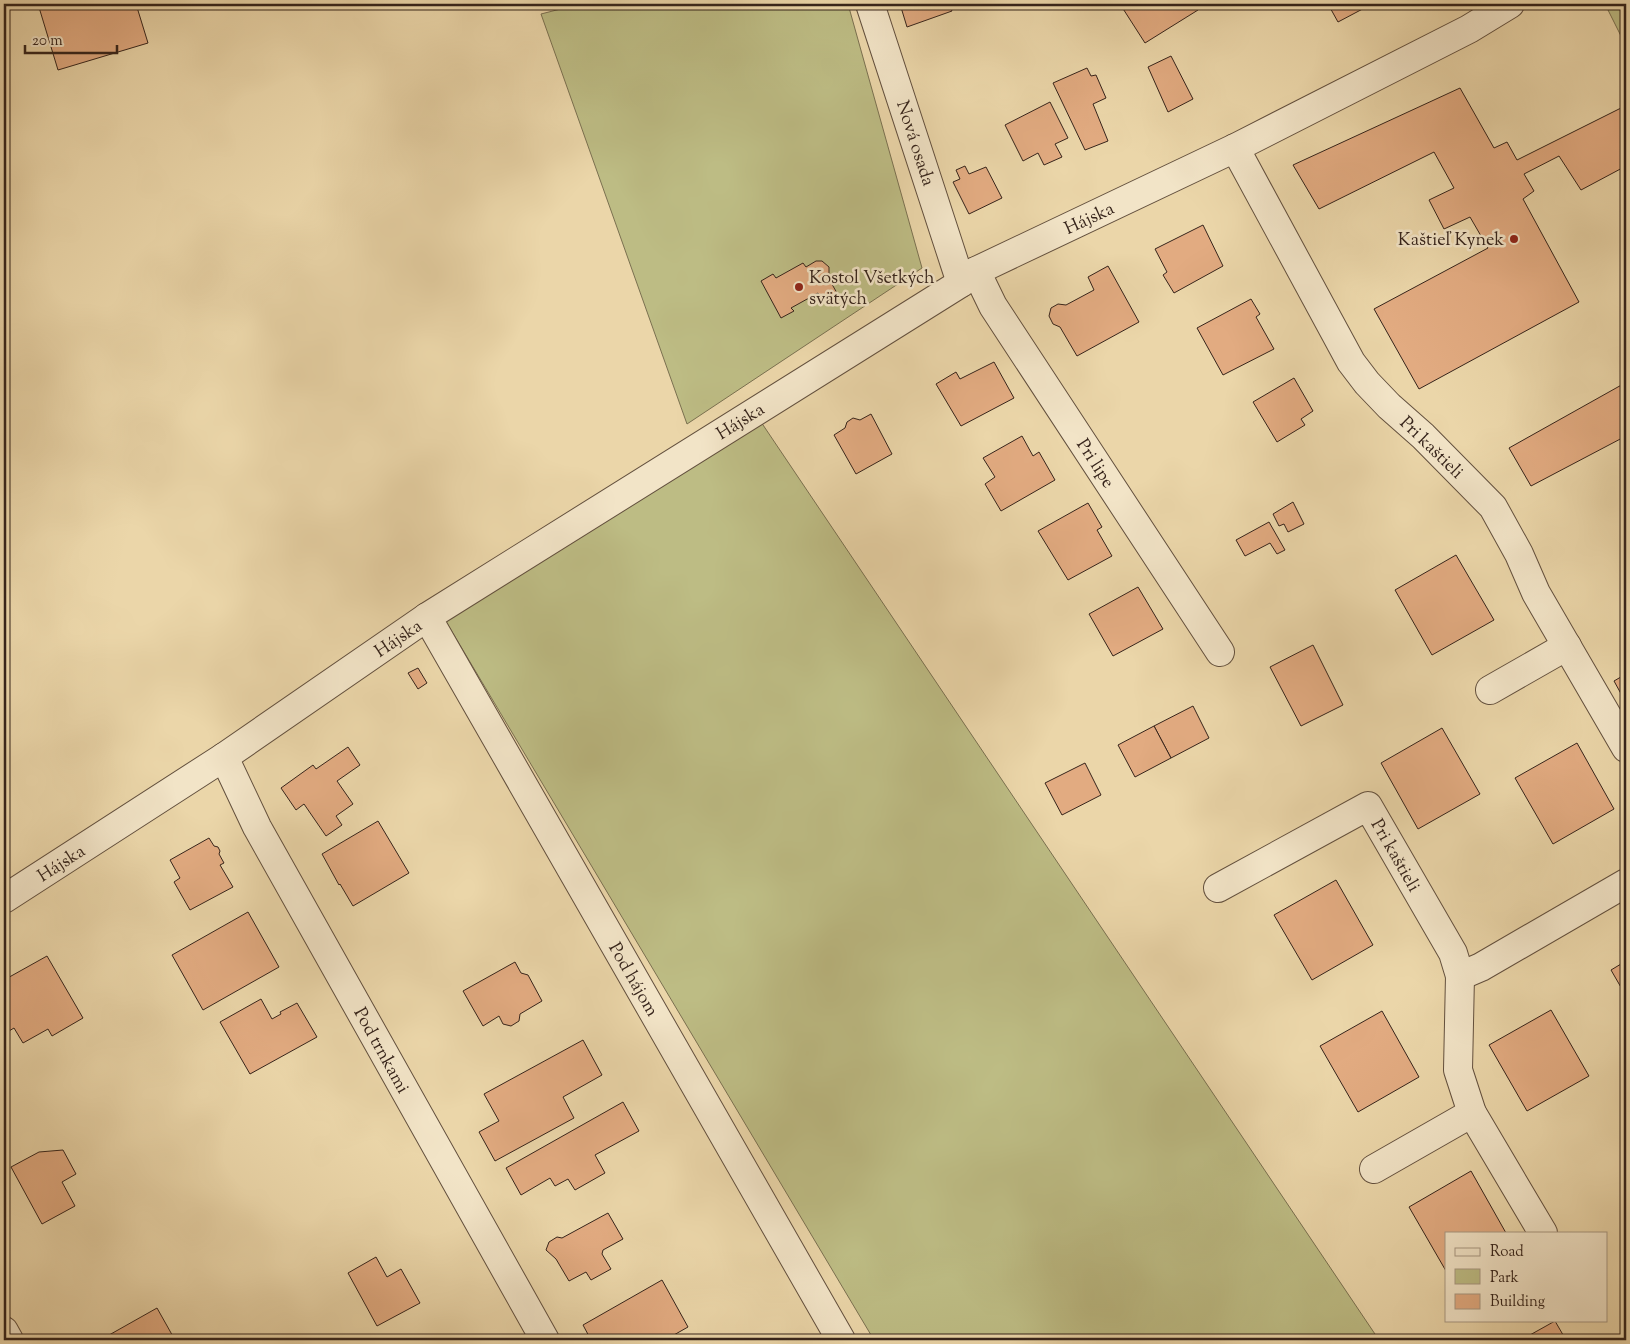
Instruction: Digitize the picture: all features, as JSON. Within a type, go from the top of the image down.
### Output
[{"type":"street","name":"Nová osada","points":[[870,4],[969,277]]},
{"type":"street","name":"Hájska","points":[[4,899],[224,757],[428,617],[969,277],[1235,148],[1470,29],[1510,4]]},
{"type":"street","name":"Pri kaštieli","points":[[1235,148],[1352,362],[1367,383],[1388,406],[1423,436],[1493,507],[1519,554],[1536,592],[1626,748]]},
{"type":"street","name":"Pri lipe","points":[[969,277],[993,306],[1220,652]]},
{"type":"street","name":"Pod hájom","points":[[428,617],[841,1340]]},
{"type":"street","points":[[1490,690],[1567,646]]},
{"type":"street","name":"Pod trnkami","points":[[224,757],[257,827],[545,1340]]},
{"type":"street","name":"Pri kaštieli","points":[[1218,888],[1368,806],[1453,953],[1460,976],[1458,1070],[1472,1113],[1542,1232]]},
{"type":"street","points":[[1460,976],[1481,967],[1626,883]]},
{"type":"street","points":[[1374,1169],[1472,1113]]},
{"type":"street","points":[[4,1331],[9,1340]]},
{"type":"green space","points":[[580,4],[848,4],[922,268],[687,424],[541,14]]},
{"type":"green space","points":[[1605,4],[1626,4],[1626,46]]},
{"type":"green space","points":[[759,419],[1379,1340],[874,1340],[445,620]]},
{"type":"building","points":[[38,4],[136,4],[148,43],[58,70]]},
{"type":"building","points":[[900,4],[949,4],[952,11],[907,27]]},
{"type":"building","points":[[1120,4],[1195,4],[1198,10],[1145,43]]},
{"type":"building","points":[[1328,4],[1372,4],[1338,22]]},
{"type":"building","points":[[1171,56],[1193,99],[1168,112],[1148,67]]},
{"type":"building","points":[[1087,68],[1091,76],[1096,75],[1106,98],[1093,104],[1108,141],[1085,150],[1053,83]]},
{"type":"building","name":"Kaštieľ Kynek","points":[[1460,88],[1494,148],[1507,142],[1517,160],[1623,107],[1626,112],[1626,166],[1581,190],[1559,156],[1524,174],[1534,191],[1523,199],[1579,302],[1419,389],[1374,309],[1488,248],[1470,217],[1444,229],[1429,200],[1454,188],[1434,152],[1319,209],[1293,165]]},
{"type":"building","points":[[1050,102],[1068,138],[1055,144],[1062,157],[1044,165],[1038,153],[1023,161],[1005,125]]},
{"type":"building","points":[[965,166],[969,174],[986,167],[1002,198],[969,214],[953,182],[960,179],[956,170]]},
{"type":"building","points":[[1203,225],[1223,266],[1174,293],[1163,275],[1167,272],[1155,249]]},
{"type":"building","name":"Kostol Všetkých svätých","points":[[816,261],[822,261],[829,267],[829,279],[837,293],[823,301],[818,293],[791,308],[794,311],[781,318],[761,281],[773,274],[776,278],[803,263],[806,267]]},
{"type":"building","points":[[1108,266],[1139,322],[1077,356],[1060,327],[1053,324],[1049,316],[1051,308],[1058,304],[1066,305],[1094,290],[1088,277]]},
{"type":"building","points":[[1251,299],[1260,314],[1256,317],[1274,349],[1223,375],[1197,328]]},
{"type":"building","points":[[994,362],[1014,398],[961,426],[936,384],[956,372],[960,379]]},
{"type":"building","points":[[1294,378],[1313,411],[1301,419],[1305,425],[1277,442],[1253,402]]},
{"type":"building","points":[[1625,383],[1626,436],[1531,486],[1509,448]]},
{"type":"building","points":[[871,414],[892,454],[856,474],[834,435],[845,428],[847,422],[853,418],[860,420]]},
{"type":"building","points":[[1022,436],[1033,456],[1039,452],[1055,480],[1001,511],[985,484],[995,477],[983,458]]},
{"type":"building","points":[[1293,502],[1304,524],[1288,532],[1284,524],[1279,526],[1273,514]]},
{"type":"building","points":[[1088,503],[1102,527],[1097,530],[1112,556],[1068,580],[1038,531]]},
{"type":"building","points":[[1269,522],[1285,550],[1277,554],[1270,543],[1245,556],[1236,540]]},
{"type":"building","points":[[1456,555],[1494,620],[1432,655],[1395,590]]},
{"type":"building","points":[[1138,587],[1163,629],[1113,656],[1089,614]]},
{"type":"building","points":[[1313,645],[1343,705],[1301,726],[1270,667]]},
{"type":"building","points":[[418,668],[427,683],[418,689],[408,673]]},
{"type":"building","points":[[1626,674],[1626,700],[1625,701],[1614,681]]},
{"type":"building","points":[[1193,706],[1209,738],[1171,758],[1154,726]]},
{"type":"building","points":[[1154,726],[1171,758],[1135,777],[1118,745]]},
{"type":"building","points":[[1442,728],[1480,794],[1418,829],[1381,763]]},
{"type":"building","points":[[1577,743],[1614,809],[1553,844],[1515,778]]},
{"type":"building","points":[[348,747],[360,765],[337,781],[353,804],[336,816],[342,825],[326,836],[304,804],[296,810],[281,788],[313,765],[316,769]]},
{"type":"building","points":[[1085,763],[1101,795],[1062,815],[1045,783]]},
{"type":"building","points":[[378,821],[409,873],[353,906],[322,854]]},
{"type":"building","points":[[209,838],[220,851],[219,854],[224,863],[220,865],[233,887],[190,910],[174,882],[180,878],[170,860]]},
{"type":"building","points":[[1336,880],[1373,945],[1312,980],[1274,915]]},
{"type":"building","points":[[248,912],[279,967],[203,1010],[172,955]]},
{"type":"building","points":[[47,956],[83,1018],[52,1036],[48,1029],[23,1043],[14,1028],[4,1034],[4,980]]},
{"type":"building","points":[[1626,961],[1626,996],[1611,970]]},
{"type":"building","points":[[515,962],[521,973],[528,975],[542,1001],[520,1014],[519,1021],[511,1026],[503,1024],[499,1016],[483,1026],[463,991]]},
{"type":"building","points":[[261,999],[272,1019],[281,1014],[280,1012],[297,1003],[317,1037],[250,1074],[220,1022]]},
{"type":"building","points":[[1551,1010],[1589,1076],[1527,1111],[1489,1045]]},
{"type":"building","points":[[1382,1011],[1419,1077],[1358,1112],[1320,1046]]},
{"type":"building","points":[[583,1040],[602,1075],[563,1097],[574,1118],[495,1161],[479,1132],[499,1121],[484,1094]]},
{"type":"building","points":[[623,1102],[639,1131],[595,1155],[605,1173],[575,1190],[568,1179],[555,1186],[550,1178],[521,1195],[506,1168]]},
{"type":"building","points":[[63,1150],[76,1174],[62,1182],[75,1206],[42,1224],[11,1167],[39,1152]]},
{"type":"building","points":[[1471,1171],[1505,1232],[1445,1232],[1445,1269],[1409,1207]]},
{"type":"building","points":[[608,1213],[623,1239],[603,1250],[602,1254],[611,1269],[591,1280],[586,1272],[569,1281],[556,1259],[546,1250],[549,1242],[557,1237],[562,1238]]},
{"type":"building","points":[[376,1257],[387,1277],[401,1269],[420,1303],[377,1326],[348,1273]]},
{"type":"building","points":[[662,1280],[688,1327],[665,1340],[591,1340],[583,1325]]},
{"type":"building","points":[[157,1308],[175,1340],[102,1339]]},
{"type":"building","points":[[1556,1322],[1566,1340],[1521,1340]]},
{"type":"place","name":"Kaštieľ Kynek","points":[[1514,239]]},
{"type":"place","name":"Kostol Všetkých svätých","points":[[799,287]]}]
